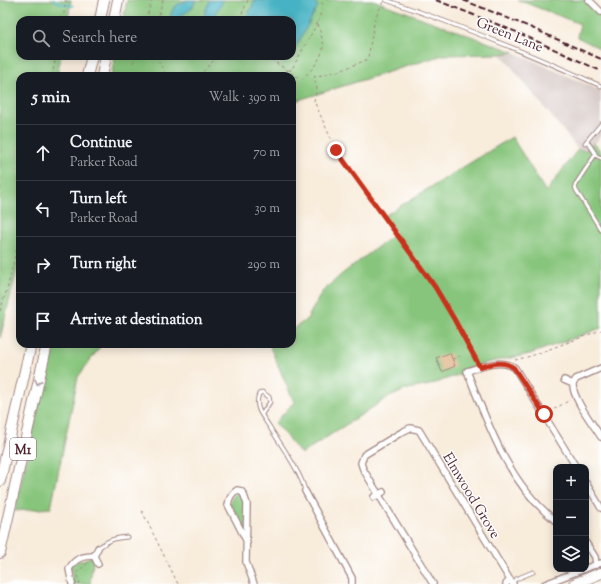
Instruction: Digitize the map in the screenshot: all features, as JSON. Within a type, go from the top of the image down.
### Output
[{"type":"highway","points":[[101,16],[104,0]]},
{"type":"highway","points":[[115,16],[118,0]]},
{"type":"highway","points":[[89,72],[91,60]]},
{"type":"highway","points":[[103,72],[105,60]]},
{"type":"highway","name":"M1","points":[[0,480],[29,348]]},
{"type":"highway","name":"M1","points":[[0,553],[46,348]]},
{"type":"highway","points":[[574,584],[599,567]]},
{"type":"street","points":[[588,0],[601,12]]},
{"type":"street","points":[[553,518],[538,506],[511,469],[496,443],[467,371],[499,363],[510,364],[544,414],[574,464]]},
{"type":"street","points":[[601,368],[576,379],[573,384],[573,389],[576,396],[601,437]]},
{"type":"street","points":[[564,380],[573,384]]},
{"type":"street","name":"Elmwood Grove","points":[[433,584],[363,469],[361,463],[364,456],[410,428],[419,430],[510,583]]},
{"type":"street","points":[[589,488],[601,508]]},
{"type":"street","points":[[247,542],[228,504],[229,498],[237,490],[241,491],[246,499],[247,542],[246,562],[254,584]]},
{"type":"street","points":[[305,491],[352,578],[352,584]]},
{"type":"street","points":[[72,584],[68,568],[76,560],[93,556],[98,548]]},
{"type":"street","points":[[589,548],[599,567],[589,568]]},
{"type":"street","points":[[93,556],[98,564]]},
{"type":"street","points":[[545,584],[577,572]]},
{"type":"lane","name":"Green Lane","points":[[385,0],[462,27],[534,56],[601,86]]},
{"type":"lane","points":[[601,124],[586,142],[595,155],[601,158]]},
{"type":"lane","points":[[595,155],[575,185],[576,190],[601,230]]},
{"type":"lane","points":[[262,414],[270,402],[269,397],[262,392],[258,394],[257,399],[259,410],[303,483],[305,491]]},
{"type":"lane","points":[[98,548],[105,542],[115,538],[127,537]]},
{"type":"lane","points":[[510,583],[533,572]]},
{"type":"path","points":[[64,16],[66,0]]},
{"type":"path","points":[[147,16],[152,0]]},
{"type":"path","points":[[158,16],[164,0]]},
{"type":"path","points":[[242,16],[248,0]]},
{"type":"path","points":[[288,70],[292,70],[294,67],[318,22],[323,5],[320,0]]},
{"type":"path","points":[[385,0],[375,18],[368,58],[342,70],[314,77],[317,89],[314,101],[336,150],[435,287],[480,367]]},
{"type":"path","points":[[296,76],[304,78],[317,62],[323,50],[323,42],[318,22]]},
{"type":"path","points":[[53,72],[55,60]]},
{"type":"path","points":[[157,60],[165,72]]},
{"type":"path","points":[[204,72],[214,60]]},
{"type":"path","points":[[272,60],[291,72]]},
{"type":"path","points":[[0,311],[8,286],[16,251]]},
{"type":"path","points":[[510,364],[514,360],[531,356],[601,330]]},
{"type":"path","points":[[453,359],[460,356]]},
{"type":"path","points":[[544,414],[576,396]]},
{"type":"path","points":[[142,510],[178,584]]},
{"type":"path","points":[[80,584],[76,573],[90,561],[93,556]]},
{"type":"shaded area","points":[[514,52],[601,91],[601,135],[596,142],[585,151],[578,149],[501,54]]},
{"type":"green space","points":[[0,0],[71,0],[69,16],[16,16],[16,60],[60,60],[58,72],[16,72],[16,274],[0,338]]},
{"type":"green space","points":[[127,0],[373,0],[514,52],[501,54],[443,55],[296,101],[296,72],[112,72],[114,60],[296,60],[296,16],[124,16]]},
{"type":"green space","points":[[518,0],[584,0],[601,16],[601,49],[577,37],[580,24]]},
{"type":"green space","points":[[512,137],[546,192],[578,149],[585,151],[594,143],[601,152],[601,328],[530,354],[486,363],[462,370],[463,373],[430,385],[408,389],[387,398],[301,454],[275,423],[294,402],[270,348],[296,348],[296,327],[307,319],[322,292],[342,274],[396,233],[384,216]]},
{"type":"green space","points":[[51,348],[99,348],[78,377],[51,508],[15,511]]},
{"type":"green space","points":[[237,490],[244,495],[247,542],[228,505]]},
{"type":"green space","points":[[94,556],[90,584],[72,584],[71,564]]},
{"type":"water","points":[[186,0],[196,0],[190,10],[186,13],[180,16],[170,16],[178,4],[185,2]]},
{"type":"water","points":[[210,0],[223,0],[215,16],[204,16]]},
{"type":"water","points":[[255,0],[310,0],[315,2],[318,6],[296,48],[296,16],[247,16]]},
{"type":"building","points":[[450,353],[455,366],[442,372],[436,358]]},
{"type":"waterway","points":[[54,0],[59,3],[73,6]]},
{"type":"railway","points":[[436,0],[519,33],[601,71]]},
{"type":"railway","points":[[463,0],[532,28],[601,59]]},
{"type":"route","points":[[336,150],[435,287],[480,367],[499,363],[510,364],[544,414]]}]
